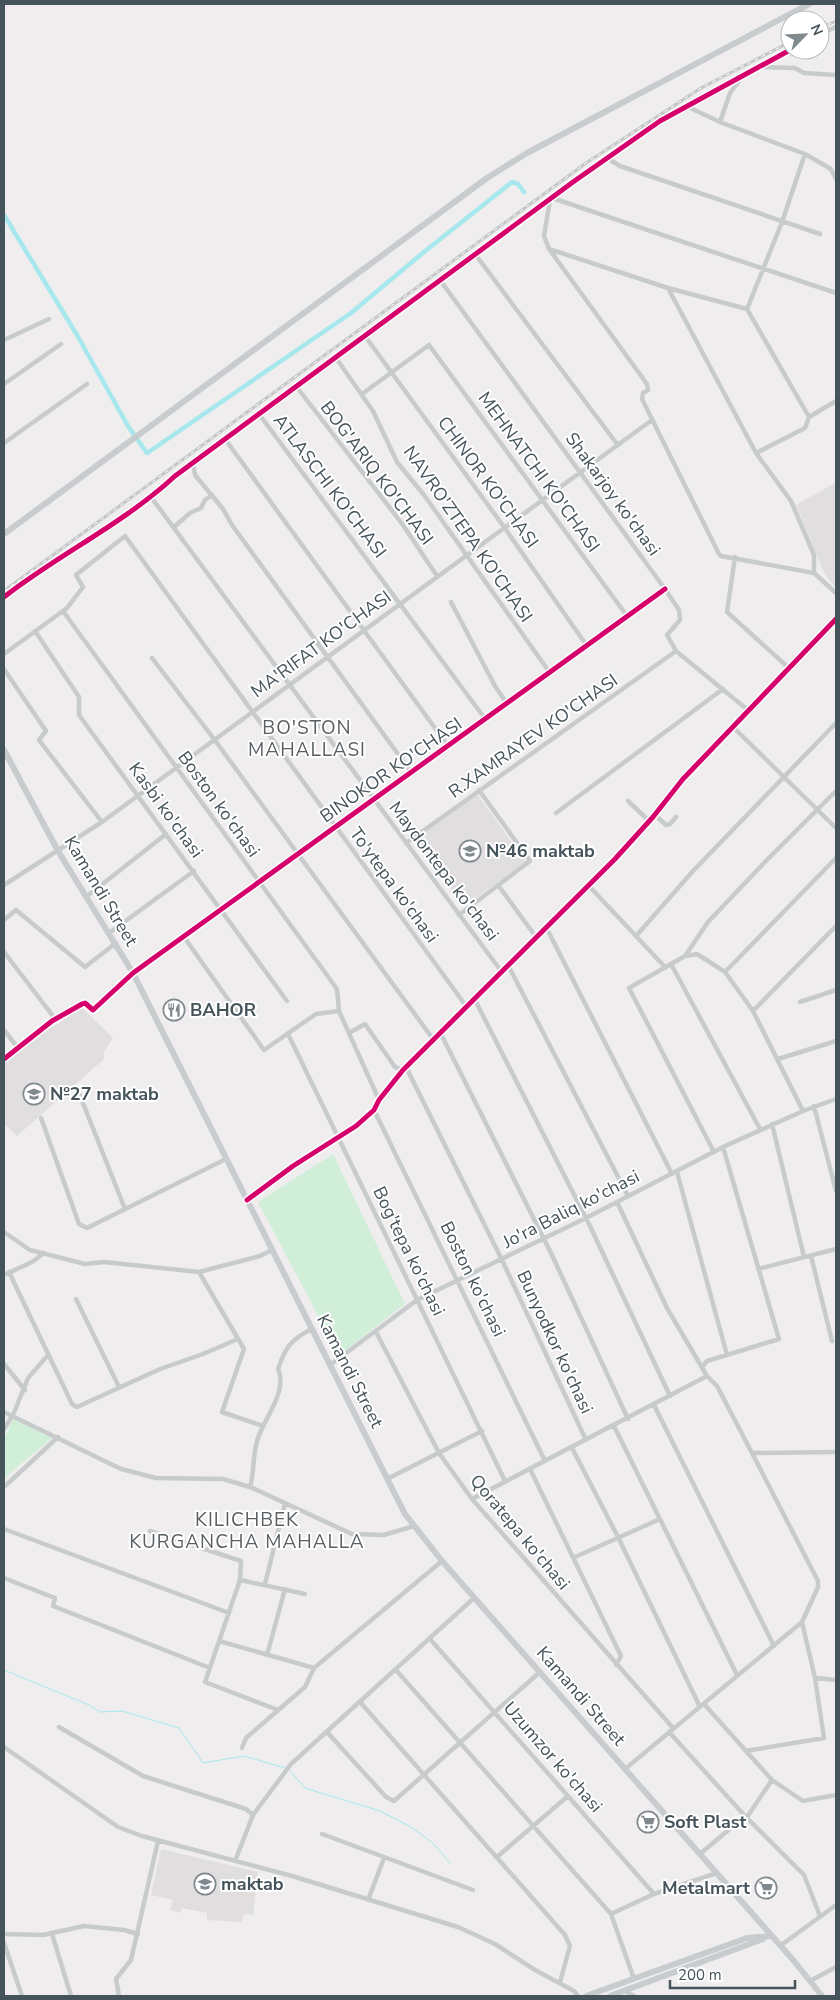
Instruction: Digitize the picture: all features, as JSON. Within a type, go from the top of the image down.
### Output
[{"type":"main road","points":[[4,534],[487,178],[527,153],[809,4]]},
{"type":"main road","points":[[247,1200],[293,1166],[356,1126],[374,1110],[379,1100],[404,1069],[588,885],[655,815],[683,779],[836,619]]},
{"type":"main road","name":"Kamandi Street","points":[[4,750],[58,851],[133,973],[387,1479],[414,1526],[474,1598],[717,1873],[822,1996]]},
{"type":"main road","points":[[586,1996],[771,1936]]},
{"type":"main road","points":[[610,1996],[748,1942]]},
{"type":"street","points":[[4,597],[37,571],[96,536],[151,497],[193,462],[607,158],[686,106],[780,55]]},
{"type":"street","points":[[758,67],[795,68],[804,73],[836,75]]},
{"type":"street","points":[[720,122],[730,93],[743,76]]},
{"type":"street","points":[[686,106],[720,122],[805,154],[831,168],[836,178]]},
{"type":"street","points":[[747,309],[782,222],[805,154]]},
{"type":"street","points":[[607,158],[620,166],[820,234]]},
{"type":"street","points":[[551,199],[544,236],[549,249],[647,384],[648,390],[643,393],[642,399],[719,554],[721,556],[735,557],[814,573],[836,594]]},
{"type":"street","points":[[551,199],[836,293]]},
{"type":"street","points":[[549,249],[668,288],[747,309],[809,417]]},
{"type":"street","points":[[475,254],[618,444]]},
{"type":"street","name":"Shakarjoy ko'chasi","points":[[440,280],[679,610],[680,620],[667,635],[676,651]]},
{"type":"street","points":[[668,288],[756,453],[791,501],[814,555],[814,573]]},
{"type":"street","points":[[4,340],[49,319]]},
{"type":"street","name":"CHINOR KO'CHASI","points":[[365,336],[504,527],[587,646]]},
{"type":"street","points":[[4,384],[62,344]]},
{"type":"street","name":"MEHNATCHI KO'CHASI","points":[[392,375],[429,345],[627,616]]},
{"type":"street","name":"NAVRO'ZTEPA KO'CHASI","points":[[336,358],[362,394],[397,462],[424,495],[550,673]]},
{"type":"street","points":[[362,394],[392,375]]},
{"type":"street","points":[[4,443],[87,384]]},
{"type":"street","name":"BOG'ARIQ KO'CHASI","points":[[296,386],[403,525],[437,576]]},
{"type":"street","points":[[756,453],[805,428],[809,417],[836,401]]},
{"type":"street","name":"ATLASCHI KO'CHASI","points":[[259,414],[486,720]]},
{"type":"street","name":"MA'RIFAT KO'CHASI","points":[[4,885],[102,822],[400,602],[652,420]]},
{"type":"street","points":[[225,439],[448,746]]},
{"type":"street","points":[[193,462],[195,475],[411,772]]},
{"type":"street","points":[[174,527],[190,513],[201,508],[205,500],[212,496]]},
{"type":"street","name":"Maydontepa ko'chasi","points":[[151,497],[291,684],[501,971]]},
{"type":"street","name":"To'ytepa ko'chasi","points":[[63,611],[83,588],[76,575],[125,536],[253,711],[334,827],[466,1006]]},
{"type":"street","points":[[735,557],[727,612],[790,669]]},
{"type":"street","name":"BINOKOR KO'CHASI","points":[[56,1020],[85,1003],[93,1010],[133,973],[665,589]]},
{"type":"street","points":[[451,602],[507,704]]},
{"type":"street","points":[[4,654],[63,611]]},
{"type":"street","name":"Boston ko'chasi","points":[[63,611],[337,989],[339,1011],[379,1100]]},
{"type":"street","name":"Kasbi ko'chasi","points":[[35,631],[79,697],[79,716],[139,795],[287,1001]]},
{"type":"street","points":[[676,651],[748,711]]},
{"type":"street","name":"R.XAMRAYEV KO'CHASI","points":[[406,843],[676,651]]},
{"type":"street","points":[[152,658],[214,739],[433,1039]]},
{"type":"street","points":[[4,669],[46,731],[39,740],[102,822]]},
{"type":"street","points":[[556,813],[723,689]]},
{"type":"street","points":[[636,936],[693,871],[836,724]]},
{"type":"street","points":[[733,727],[836,828]]},
{"type":"street","points":[[459,915],[530,861],[479,790]]},
{"type":"street","points":[[684,956],[708,922],[762,864],[836,791]]},
{"type":"street","points":[[628,801],[649,821]]},
{"type":"street","points":[[655,815],[666,825],[670,824],[676,817]]},
{"type":"street","points":[[86,897],[166,834]]},
{"type":"street","points":[[725,972],[836,858]]},
{"type":"street","points":[[109,933],[194,871]]},
{"type":"street","points":[[498,885],[536,937]]},
{"type":"street","points":[[588,885],[665,967]]},
{"type":"street","points":[[4,920],[16,910],[85,967],[116,944]]},
{"type":"street","points":[[753,1011],[836,926]]},
{"type":"street","points":[[546,927],[674,1173],[727,1355]]},
{"type":"street","points":[[184,937],[264,1050],[316,1014],[339,1011]]},
{"type":"street","points":[[4,952],[56,1020],[4,1059]]},
{"type":"street","points":[[714,1152],[629,988],[684,956],[697,954],[725,972],[753,1011],[803,1111]]},
{"type":"street","points":[[671,964],[760,1130]]},
{"type":"street","points":[[508,965],[628,1196]]},
{"type":"street","points":[[800,1002],[836,990]]},
{"type":"street","points":[[474,998],[586,1218],[670,1396]]},
{"type":"street","name":"Bunyodkor ko'chasi","points":[[349,1033],[366,1024],[395,1067],[404,1069],[502,1260],[586,1440]]},
{"type":"street","points":[[4,1030],[18,1048]]},
{"type":"street","points":[[440,1032],[544,1239],[628,1419]]},
{"type":"street","name":"Bog'tepa ko'chasi","points":[[288,1034],[505,1481]]},
{"type":"street","points":[[778,1060],[836,1041]]},
{"type":"street","points":[[77,1088],[125,1209]]},
{"type":"street","name":"Jo'ra Baliq ko'chasi","points":[[330,1365],[417,1300],[586,1218],[723,1147],[814,1106],[836,1099]]},
{"type":"street","points":[[814,1106],[836,1191]]},
{"type":"street","name":"Boston ko'chasi","points":[[374,1110],[459,1280],[545,1461]]},
{"type":"street","points":[[41,1118],[79,1224],[87,1228],[226,1159]]},
{"type":"street","points":[[772,1124],[804,1257]]},
{"type":"street","points":[[702,1367],[707,1361],[779,1339],[723,1147]]},
{"type":"street","points":[[617,1202],[667,1308],[707,1376],[717,1386],[818,1581],[818,1588],[802,1622],[625,1769]]},
{"type":"street","points":[[4,1232],[30,1250],[85,1264],[104,1262],[199,1272],[260,1256],[272,1250]]},
{"type":"street","points":[[758,1268],[836,1249]]},
{"type":"street","points":[[4,1274],[32,1262],[44,1253]]},
{"type":"street","points":[[811,1256],[832,1341]]},
{"type":"street","points":[[10,1272],[72,1404],[77,1407],[120,1387],[238,1339]]},
{"type":"street","points":[[199,1272],[244,1349],[222,1412],[263,1426]]},
{"type":"street","points":[[76,1299],[120,1387]]},
{"type":"street","points":[[250,1487],[257,1440],[276,1401],[280,1375],[278,1369],[284,1351],[297,1336],[312,1329]]},
{"type":"street","name":"Qoratepa ko'chasi","points":[[376,1332],[439,1454],[472,1499],[746,1816],[804,1875],[820,1916]]},
{"type":"street","points":[[4,1429],[25,1390],[28,1378],[48,1355]]},
{"type":"street","points":[[4,1364],[25,1390]]},
{"type":"street","points":[[472,1499],[707,1376]]},
{"type":"street","points":[[654,1405],[774,1646]]},
{"type":"street","points":[[4,1412],[121,1469],[144,1476],[222,1479],[250,1487],[352,1534],[384,1535],[414,1526]]},
{"type":"street","points":[[614,1426],[737,1675]]},
{"type":"street","points":[[387,1479],[482,1431]]},
{"type":"street","points":[[4,1487],[58,1437]]},
{"type":"street","points":[[572,1448],[702,1706],[772,1780],[803,1801],[836,1795]]},
{"type":"street","points":[[752,1453],[836,1452]]},
{"type":"street","points":[[530,1469],[621,1656],[616,1664]]},
{"type":"street","points":[[265,1584],[285,1503]]},
{"type":"street","points":[[574,1557],[660,1519]]},
{"type":"street","points":[[4,1529],[229,1613]]},
{"type":"street","points":[[150,1531],[241,1561],[240,1580],[205,1682],[278,1710]]},
{"type":"street","points":[[242,1748],[246,1738],[305,1687],[314,1668],[442,1561]]},
{"type":"street","points":[[4,1578],[54,1598],[54,1606],[210,1668]]},
{"type":"street","points":[[240,1580],[305,1594]]},
{"type":"street","points":[[267,1655],[285,1589]]},
{"type":"street","points":[[235,1861],[253,1815],[291,1764],[474,1598]]},
{"type":"street","points":[[746,1751],[824,1738],[815,1678],[802,1622]]},
{"type":"street","name":"Uzumzor ko'chasi","points":[[430,1639],[654,1894]]},
{"type":"street","points":[[219,1641],[314,1668]]},
{"type":"street","points":[[396,1670],[459,1744],[611,1914],[634,1979]]},
{"type":"street","points":[[327,1732],[386,1797],[394,1801],[496,1713],[540,1672]]},
{"type":"street","points":[[815,1678],[836,1680]]},
{"type":"street","points":[[360,1702],[565,1935],[570,1946],[560,1982]]},
{"type":"street","points":[[59,1727],[143,1776],[246,1809],[253,1815]]},
{"type":"street","points":[[4,1747],[118,1827],[158,1841],[292,1876],[458,1927],[495,1944],[535,1970],[560,1982],[578,1996]]},
{"type":"street","points":[[700,1854],[746,1816],[772,1780]]},
{"type":"street","points":[[497,1857],[568,1796]]},
{"type":"street","points":[[322,1834],[472,1890]]},
{"type":"street","points":[[119,1996],[116,1979],[131,1960],[158,1841]]},
{"type":"street","points":[[368,1900],[384,1858]]},
{"type":"street","points":[[611,1914],[654,1894],[717,1873]]},
{"type":"street","points":[[780,1946],[836,1905]]},
{"type":"street","points":[[4,1934],[52,1934],[84,1926],[124,1930],[138,1934]]},
{"type":"street","points":[[52,1934],[71,1996]]},
{"type":"street","points":[[4,1943],[22,1996]]},
{"type":"street","points":[[810,1981],[836,1967]]},
{"type":"street","points":[[625,1991],[634,1996]]},
{"type":"shaded area","points":[[835,483],[836,588],[824,573],[796,505]]},
{"type":"shaded area","name":"№46 maktab","points":[[477,794],[526,862],[465,906],[414,840]]},
{"type":"shaded area","name":"№27 maktab","points":[[81,1007],[113,1038],[104,1052],[104,1059],[17,1136],[4,1124],[4,1063],[52,1024],[54,1027]]},
{"type":"shaded area","name":"maktab","points":[[161,1849],[258,1872],[253,1915],[245,1914],[241,1922],[207,1920],[207,1913],[182,1908],[180,1913],[170,1910],[173,1900],[151,1895]]},
{"type":"green space","points":[[333,1154],[405,1304],[339,1355],[258,1202]]},
{"type":"green space","points":[[13,1419],[52,1438],[4,1478],[4,1439]]},
{"type":"waterway","points":[[4,215],[77,335],[128,426],[147,453],[351,313],[512,182],[518,184],[524,192]]},
{"type":"waterway","points":[[4,1670],[89,1705],[100,1712],[122,1711],[179,1728],[203,1763],[244,1756],[285,1768]]},
{"type":"waterway","points":[[290,1771],[305,1788],[380,1811],[409,1826],[433,1843],[450,1863]]},
{"type":"railway","points":[[830,24],[836,21]]},
{"type":"railway","points":[[4,591],[586,163],[701,88],[780,47]]},
{"type":"cycle path","points":[[4,597],[134,509],[175,476],[573,182],[660,121],[780,55]]},
{"type":"cycle path","points":[[4,1059],[52,1021],[82,1004],[85,1003],[93,1010],[133,973],[665,589]]},
{"type":"cycle path","points":[[247,1200],[293,1166],[356,1126],[374,1110],[379,1100],[403,1070],[615,859],[653,817],[683,779],[836,619]]},
{"type":"place","name":"№46 maktab","points":[[470,851]]},
{"type":"place","name":"BAHOR","points":[[174,1010]]},
{"type":"place","name":"№27 maktab","points":[[34,1094]]},
{"type":"place","name":"Soft Plast","points":[[648,1822]]},
{"type":"place","name":"maktab","points":[[205,1884]]},
{"type":"place","name":"Metalmart","points":[[766,1888]]},
{"type":"district","name":"BO'STON MAHALLASI","points":[[307,739]]},
{"type":"district","name":"KILICHBEK KURGANCHA MAHALLA","points":[[247,1531]]}]
